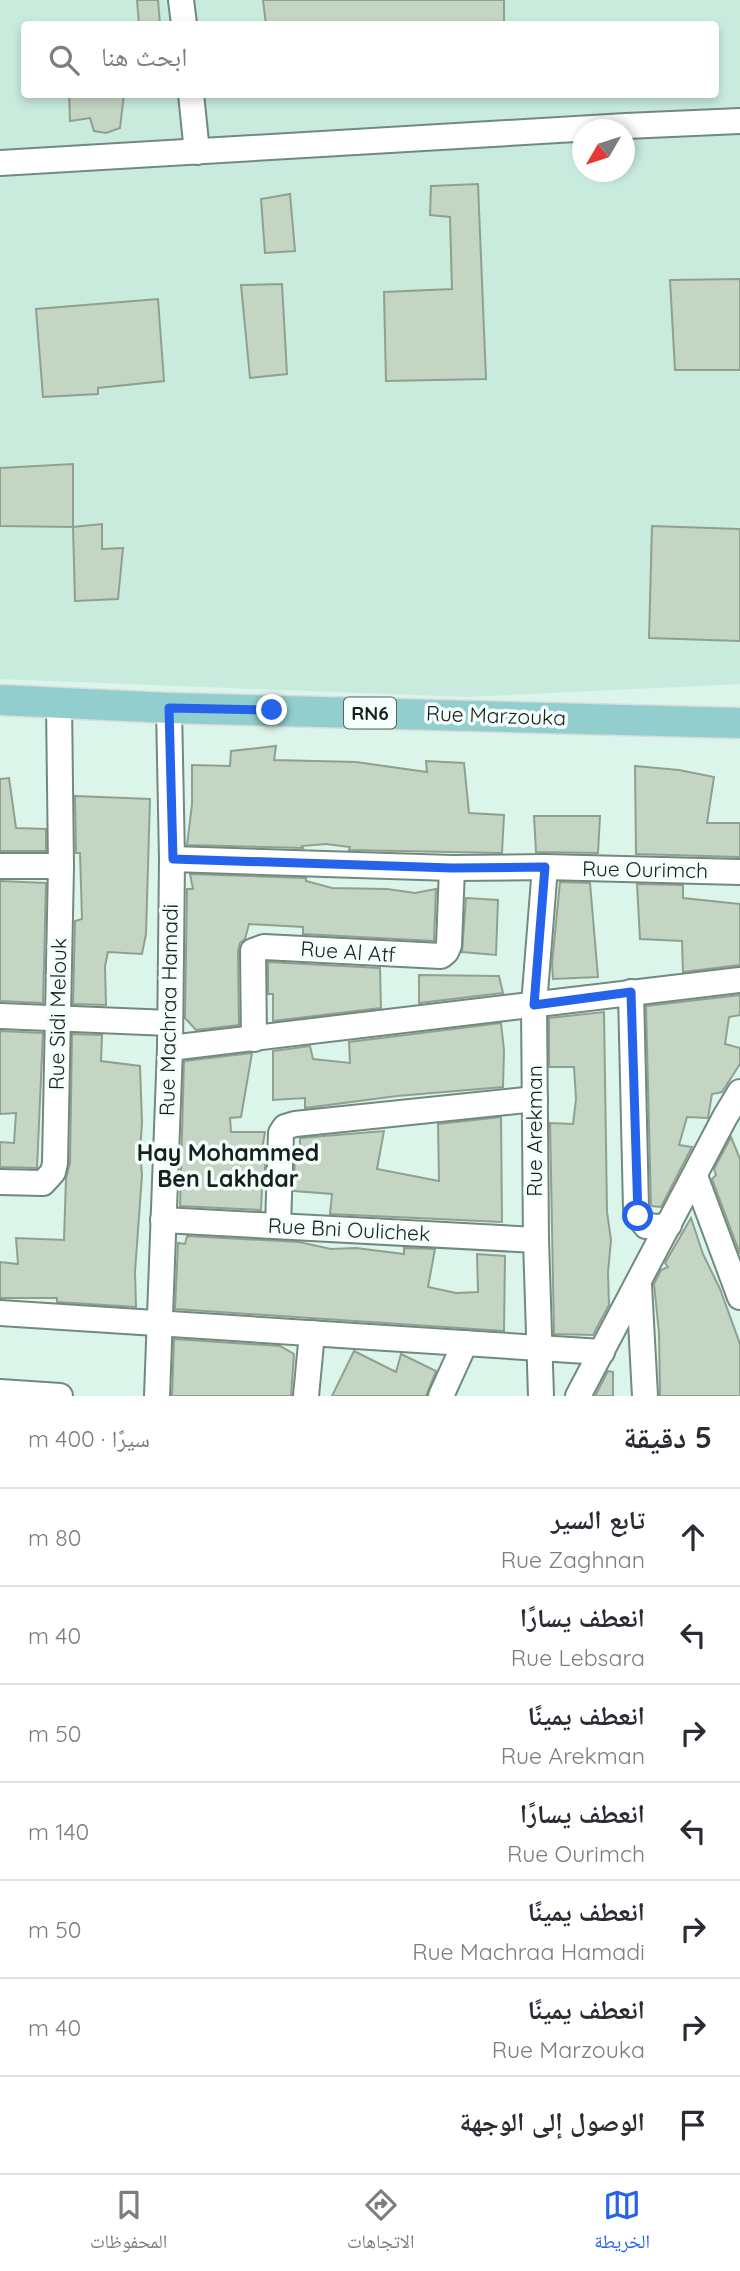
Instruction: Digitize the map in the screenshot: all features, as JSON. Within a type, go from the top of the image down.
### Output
[{"type":"main road","name":"Rue Marzouka","points":[[0,700],[169,708],[740,723]]},
{"type":"street","points":[[181,0],[184,21]]},
{"type":"street","points":[[191,98],[197,152]]},
{"type":"street","points":[[0,163],[740,121]]},
{"type":"street","name":"Rue Sidi Melouk","points":[[0,1182],[43,1183],[53,1172],[55,1163],[61,866],[59,703]]},
{"type":"street","name":"Rue Machraa Hamadi","points":[[157,1396],[170,1048],[173,859],[169,708]]},
{"type":"street","name":"Rue Ourimch","points":[[173,859],[452,868],[545,867],[740,872]]},
{"type":"street","points":[[0,866],[61,866]]},
{"type":"street","name":"Rue Arekman","points":[[541,1396],[536,1240],[534,1005],[545,867]]},
{"type":"street","name":"Rue Al Atf","points":[[254,1039],[253,951],[264,947],[441,956],[449,945],[452,868]]},
{"type":"street","points":[[170,1048],[740,980]]},
{"type":"street","points":[[631,992],[636,1208],[638,1216],[646,1226],[669,1224]]},
{"type":"street","points":[[0,1016],[170,1023]]},
{"type":"street","points":[[578,1396],[725,1116],[740,1093]]},
{"type":"street","points":[[278,1226],[281,1133],[285,1127],[535,1099]]},
{"type":"street","points":[[695,1176],[740,1297]]},
{"type":"street","name":"Rue Bni Oulichek","points":[[163,1220],[536,1240]]},
{"type":"street","points":[[639,1284],[645,1396]]},
{"type":"street","points":[[0,1313],[602,1352]]},
{"type":"street","points":[[306,1396],[312,1333]]},
{"type":"street","points":[[441,1396],[465,1343]]},
{"type":"street","points":[[0,1392],[60,1396]]},
{"type":"shaded area","points":[[0,0],[740,0],[740,684],[466,697],[0,679]]},
{"type":"building","points":[[137,0],[158,0],[160,21],[139,21]]},
{"type":"building","points":[[263,0],[504,0],[504,21],[266,21]]},
{"type":"building","points":[[69,98],[124,98],[120,128],[106,133],[94,131],[90,118],[70,121]]},
{"type":"building","points":[[478,184],[486,379],[386,381],[384,292],[452,289],[450,217],[430,215],[431,186]]},
{"type":"building","points":[[290,194],[295,251],[265,253],[261,199]]},
{"type":"building","points":[[740,279],[740,370],[675,370],[670,280]]},
{"type":"building","points":[[282,284],[287,374],[250,378],[241,285]]},
{"type":"building","points":[[158,299],[164,381],[98,388],[98,394],[43,397],[36,309]]},
{"type":"building","points":[[73,464],[73,527],[0,526],[0,468]]},
{"type":"building","points":[[102,524],[102,549],[123,548],[118,599],[75,601],[73,527]]},
{"type":"building","points":[[652,526],[740,529],[740,641],[649,638]]},
{"type":"building","points":[[276,746],[274,760],[356,762],[427,772],[426,761],[464,763],[469,813],[504,815],[502,853],[349,850],[350,847],[326,844],[302,846],[303,848],[187,845],[192,804],[192,765],[230,766],[231,751]]},
{"type":"building","points":[[635,766],[679,770],[714,777],[707,823],[740,823],[740,857],[636,854]]},
{"type":"building","points":[[9,778],[16,828],[46,829],[46,851],[0,851],[0,779]]},
{"type":"building","points":[[75,796],[150,799],[146,934],[142,954],[108,952],[105,966],[106,1005],[73,1004],[75,921],[82,919],[80,853],[76,853]]},
{"type":"building","points":[[534,816],[600,816],[598,853],[536,852]]},
{"type":"building","points":[[190,874],[306,878],[306,881],[332,888],[387,889],[415,893],[436,889],[434,941],[303,934],[303,927],[249,924],[238,951],[239,1025],[196,1030],[185,1018],[187,889],[193,889]]},
{"type":"building","points":[[0,881],[46,883],[43,1003],[0,1001]]},
{"type":"building","points":[[560,882],[590,883],[598,977],[553,979]]},
{"type":"building","points":[[637,884],[683,885],[683,898],[740,904],[740,965],[683,972],[682,941],[640,939]]},
{"type":"building","points":[[466,898],[498,900],[496,955],[462,952]]},
{"type":"building","points":[[268,962],[380,968],[381,1008],[273,1021],[273,994],[268,994]]},
{"type":"building","points":[[419,975],[499,976],[503,993],[419,1003]]},
{"type":"building","points":[[740,995],[740,1015],[729,1017],[725,1044],[740,1048],[740,1064],[722,1092],[712,1094],[708,1118],[687,1117],[679,1145],[692,1147],[661,1207],[651,1206],[646,1006]]},
{"type":"building","points":[[604,1012],[607,1212],[611,1240],[609,1305],[593,1335],[554,1334],[550,1123],[573,1124],[576,1099],[574,1067],[549,1067],[549,1018]]},
{"type":"building","points":[[501,1023],[504,1050],[503,1087],[397,1096],[305,1108],[305,1098],[273,1100],[273,1051],[310,1046],[313,1059],[350,1063],[349,1042]]},
{"type":"building","points":[[0,1031],[43,1033],[37,1168],[0,1167],[0,1142],[14,1143],[16,1113],[0,1114]]},
{"type":"building","points":[[72,1034],[102,1035],[101,1061],[140,1066],[142,1175],[135,1272],[136,1307],[57,1302],[57,1298],[0,1298],[0,1262],[18,1264],[16,1238],[64,1240],[66,1178],[70,1163]]},
{"type":"building","points":[[252,1053],[241,1117],[230,1118],[231,1132],[265,1132],[261,1210],[180,1206],[184,1061]]},
{"type":"building","points":[[501,1117],[502,1222],[330,1214],[332,1194],[294,1191],[295,1148],[300,1147],[300,1138],[384,1131],[377,1169],[439,1181],[438,1124]]},
{"type":"building","points":[[731,1137],[740,1159],[740,1254],[712,1179],[716,1175],[714,1169]]},
{"type":"building","points":[[691,1218],[740,1344],[740,1396],[660,1396],[659,1333],[654,1284],[661,1270],[668,1267],[665,1263]]},
{"type":"building","points":[[187,1236],[299,1242],[331,1249],[356,1248],[404,1254],[404,1248],[435,1249],[428,1287],[456,1293],[478,1292],[477,1254],[505,1256],[504,1331],[175,1309],[178,1243],[185,1244]]},
{"type":"building","points":[[174,1339],[280,1346],[294,1354],[291,1396],[172,1396]]},
{"type":"building","points":[[354,1351],[396,1372],[401,1354],[436,1371],[426,1396],[332,1396]]},
{"type":"building","points":[[608,1371],[613,1372],[613,1396],[595,1396]]},
{"type":"district","name":"Hay Mohammed Ben Lakhdar","points":[[228,1166]]},
{"type":"route","points":[[272,710],[169,708],[173,859],[452,868],[545,867],[534,1005],[631,992],[638,1216]]}]
